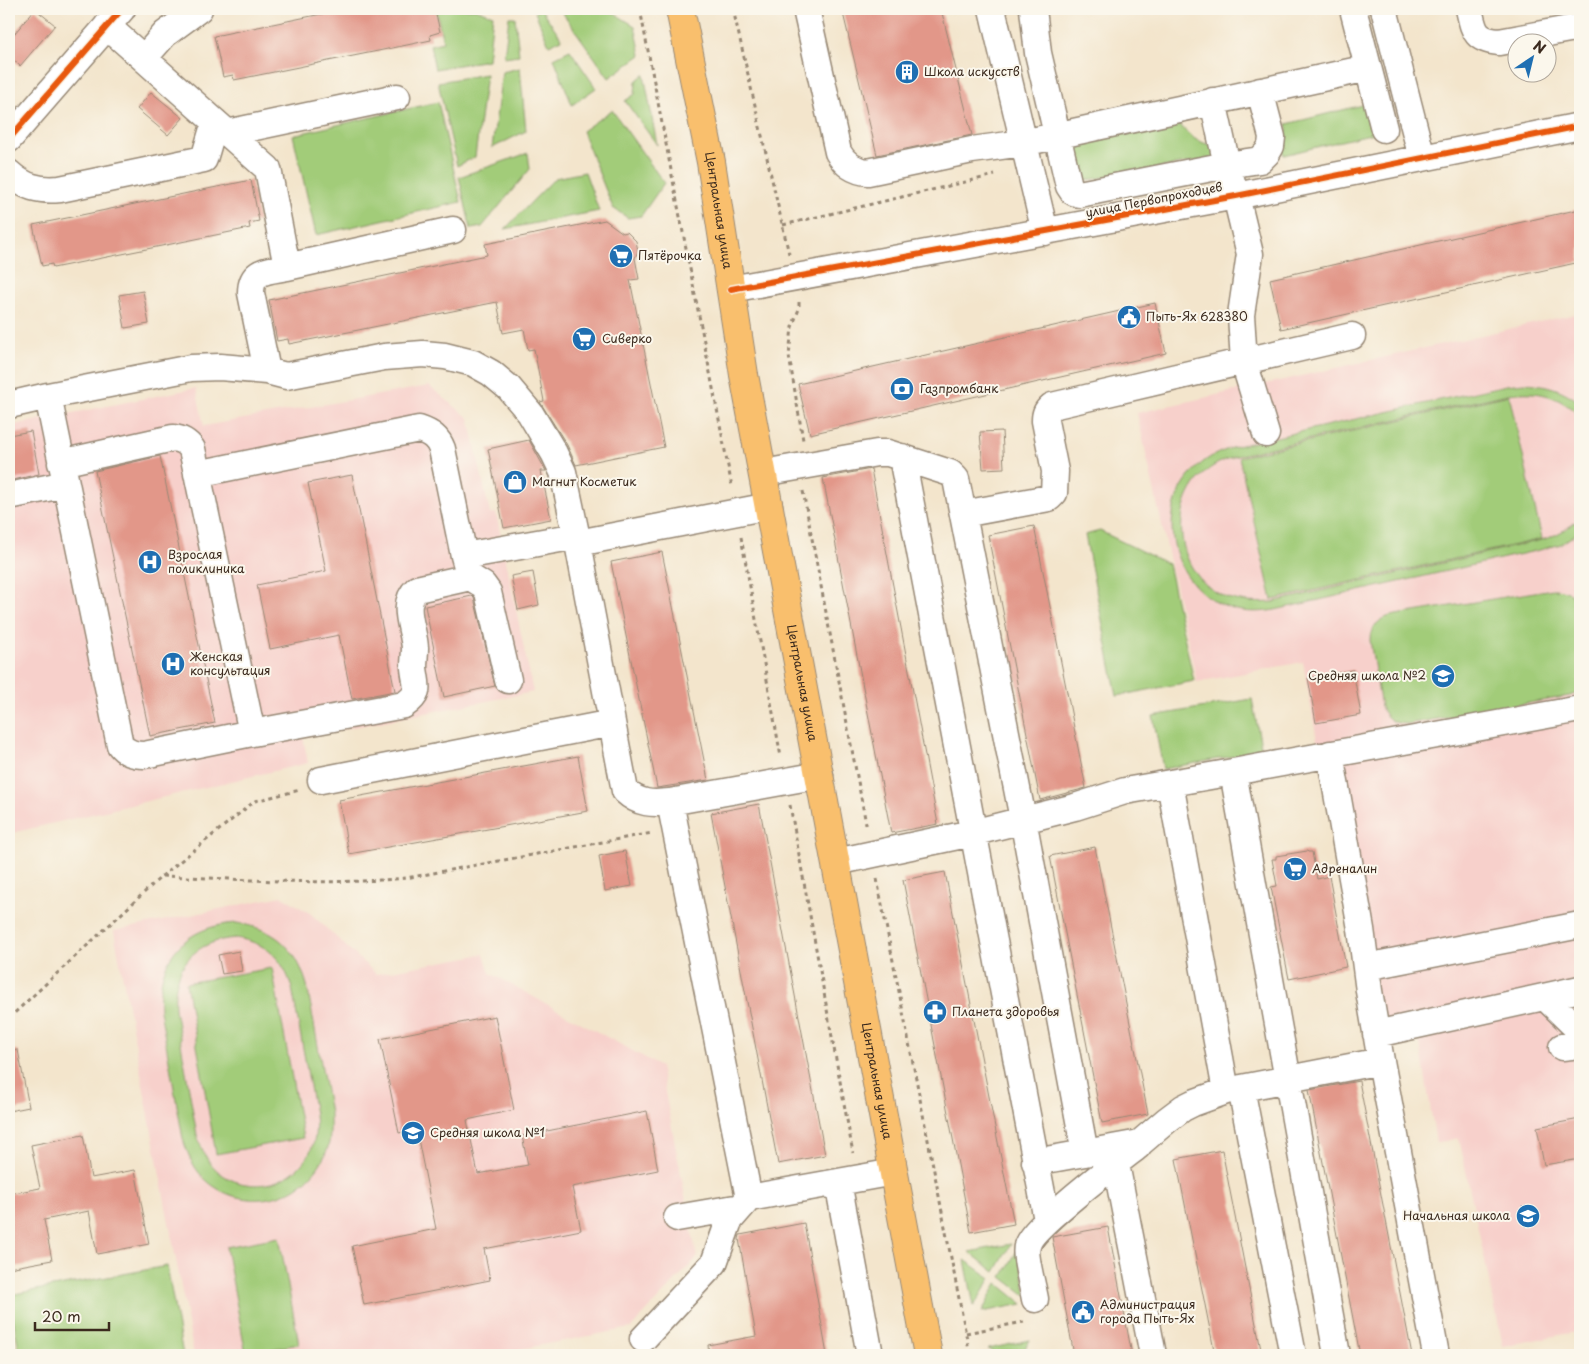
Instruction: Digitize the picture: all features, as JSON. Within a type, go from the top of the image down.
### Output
[{"type":"main road","name":"Центральная улица","points":[[680,9],[711,162],[744,376],[928,1355]]},
{"type":"street","points":[[144,58],[165,34],[199,9]]},
{"type":"street","points":[[806,9],[838,152],[850,167],[868,172],[972,150],[1023,143],[1368,68]]},
{"type":"street","points":[[992,9],[1044,232]]},
{"type":"street","points":[[1033,9],[1038,53],[1069,186],[1073,192],[1079,194],[1227,164],[1260,160],[1271,146],[1272,137],[1260,91]]},
{"type":"street","points":[[1353,9],[1384,129]]},
{"type":"street","points":[[1384,9],[1422,158]]},
{"type":"street","points":[[1469,9],[1475,32],[1481,38],[1489,41],[1499,42],[1580,27]]},
{"type":"street","points":[[10,134],[114,17],[144,58],[268,169]]},
{"type":"street","points":[[221,128],[259,127],[397,97]]},
{"type":"street","points":[[1213,101],[1250,254],[1241,315],[1244,362],[1266,434]]},
{"type":"street","name":"улица Первопроходцев","points":[[731,289],[1236,196],[1580,126]]},
{"type":"street","points":[[259,127],[287,267]]},
{"type":"street","points":[[204,159],[221,128]]},
{"type":"street","points":[[9,173],[20,183],[31,188],[54,190],[247,150]]},
{"type":"street","points":[[267,371],[251,293],[251,284],[260,272],[453,230]]},
{"type":"street","points":[[964,514],[1049,498],[1054,493],[1055,471],[1044,421],[1045,415],[1052,406],[1352,336]]},
{"type":"street","points":[[9,405],[191,368],[220,367],[267,371],[286,376],[404,354],[445,356],[473,363],[491,373],[509,388],[530,413],[563,472],[625,791],[632,798],[652,804],[820,775]]},
{"type":"street","points":[[48,396],[120,745],[130,754],[144,755],[404,705],[416,693],[415,647],[408,610],[412,594],[417,589],[467,566],[577,540],[769,506]]},
{"type":"street","points":[[197,474],[419,429],[433,435],[439,441],[442,449],[467,566],[488,592],[508,680]]},
{"type":"street","points":[[9,496],[64,473],[173,438],[181,439],[187,443],[192,449],[252,733]]},
{"type":"street","points":[[763,474],[877,453],[888,453],[950,473],[956,479],[1023,820],[1085,1154]]},
{"type":"street","points":[[902,457],[1046,1220]]},
{"type":"street","points":[[836,862],[972,833],[1074,807],[1125,791],[1580,709]]},
{"type":"street","points":[[321,780],[612,723]]},
{"type":"street","points":[[1330,754],[1431,1353]]},
{"type":"street","points":[[1233,772],[1337,1355]]},
{"type":"street","points":[[1170,783],[1234,1089],[1293,1355]]},
{"type":"street","points":[[670,802],[745,1202]]},
{"type":"street","points":[[1366,967],[1580,925]]},
{"type":"street","points":[[1376,1034],[1580,989]]},
{"type":"street","points":[[1545,997],[1574,1041]]},
{"type":"street","points":[[1035,1299],[1026,1251],[1029,1239],[1046,1220],[1183,1108],[1193,1102],[1234,1089],[1381,1061]]},
{"type":"street","points":[[1035,1162],[1140,1144]]},
{"type":"street","points":[[1116,1164],[1153,1355]]},
{"type":"street","points":[[677,1218],[846,1180],[894,1172]]},
{"type":"street","points":[[846,1180],[870,1355]]},
{"type":"street","points":[[643,1338],[714,1263],[729,1221],[745,1202]]},
{"type":"path","points":[[640,9],[736,512],[855,1165],[846,1180]]},
{"type":"path","points":[[733,9],[800,306]]},
{"type":"path","points":[[783,225],[995,175]]},
{"type":"path","points":[[9,1018],[162,876],[255,801],[316,786],[321,780]]},
{"type":"path","points":[[162,876],[343,882],[406,878],[675,829]]},
{"type":"path","points":[[966,1334],[1040,1318],[1035,1299]]},
{"type":"shaded area","name":"Средняя школа №2","points":[[1580,313],[1580,1331],[1503,1346],[1459,1138],[1436,1143],[1419,1036],[1367,1047],[1348,942],[1353,940],[1303,662],[1197,682],[1137,413]]},
{"type":"shaded area","points":[[429,386],[469,418],[490,514],[496,513],[533,692],[303,737],[308,763],[12,833],[9,814],[9,426],[196,388],[204,426]]},
{"type":"shaded area","name":"Средняя школа №1","points":[[282,896],[311,914],[376,974],[484,954],[490,973],[660,1066],[697,1258],[631,1328],[489,1355],[194,1355],[114,931]]},
{"type":"green space","points":[[436,9],[475,9],[493,15],[488,60],[435,69],[430,45],[443,42]]},
{"type":"green space","points":[[541,9],[562,39],[549,45],[535,12]]},
{"type":"green space","points":[[560,9],[607,9],[635,26],[641,55],[609,78]]},
{"type":"green space","points":[[509,17],[515,17],[519,55],[504,57]]},
{"type":"green space","points":[[570,50],[596,88],[572,105],[554,58]]},
{"type":"green space","points":[[520,68],[526,131],[492,148],[502,72]]},
{"type":"green space","points":[[486,74],[475,157],[457,166],[438,82]]},
{"type":"green space","points":[[644,74],[657,145],[625,101],[635,94],[636,81]]},
{"type":"green space","points":[[438,102],[461,202],[316,235],[293,135]]},
{"type":"green space","points":[[1370,103],[1378,132],[1284,155],[1280,144],[1287,131],[1287,124]]},
{"type":"green space","points":[[612,110],[664,183],[641,216],[628,218],[613,208],[582,131]]},
{"type":"green space","points":[[1177,120],[1192,137],[1212,145],[1216,158],[1082,181],[1072,140]]},
{"type":"green space","points":[[528,153],[530,169],[482,227],[471,229],[459,177]]},
{"type":"green space","points":[[585,172],[599,211],[505,229],[555,178]]},
{"type":"green space","points":[[1524,383],[1547,386],[1574,398],[1580,403],[1580,416],[1564,403],[1547,396],[1529,393],[1508,394],[1240,455],[1215,465],[1197,481],[1187,499],[1182,518],[1182,537],[1187,556],[1196,574],[1210,588],[1228,598],[1256,602],[1273,602],[1542,540],[1562,531],[1580,518],[1580,531],[1561,544],[1262,612],[1248,612],[1228,608],[1203,593],[1188,577],[1178,558],[1173,537],[1173,516],[1178,495],[1189,476],[1206,460],[1237,446],[1506,385]]},
{"type":"green space","points":[[1509,395],[1542,539],[1272,600],[1239,457]]},
{"type":"green space","points":[[1100,531],[1168,564],[1194,681],[1117,696],[1085,535]]},
{"type":"green space","points":[[1553,589],[1567,592],[1574,598],[1580,616],[1580,692],[1570,696],[1407,724],[1394,722],[1385,715],[1381,707],[1370,640],[1371,632],[1378,622],[1390,616]]},
{"type":"green space","points":[[1252,699],[1262,751],[1163,769],[1153,716]]},
{"type":"green space","points":[[237,923],[273,935],[290,950],[297,960],[307,985],[330,1113],[330,1139],[320,1164],[308,1178],[293,1189],[277,1196],[259,1199],[241,1198],[223,1192],[198,1172],[189,1156],[183,1139],[160,1010],[160,991],[163,975],[169,960],[178,948],[189,938],[219,925]],"holes":[[[236,938],[247,940],[265,948],[272,954],[284,968],[288,977],[292,988],[316,1125],[314,1141],[307,1157],[296,1170],[282,1179],[267,1184],[250,1185],[235,1181],[220,1173],[208,1160],[202,1148],[197,1135],[175,1009],[177,980],[182,968],[197,950],[221,940]]]},
{"type":"green space","points":[[272,968],[303,1138],[216,1154],[186,983]]},
{"type":"green space","points":[[279,1237],[299,1344],[246,1354],[226,1247]]},
{"type":"green space","points":[[1011,1244],[995,1272],[969,1252]]},
{"type":"green space","points":[[1018,1249],[1027,1296],[1002,1277]]},
{"type":"green space","points":[[965,1260],[991,1278],[974,1306]]},
{"type":"green space","points":[[167,1266],[183,1355],[20,1355],[9,1295]]},
{"type":"green space","points":[[997,1283],[1023,1304],[982,1312]]},
{"type":"green space","points":[[1030,1340],[1021,1355],[996,1355],[988,1349]]},
{"type":"building","points":[[35,9],[55,25],[20,66],[9,56],[9,40]]},
{"type":"building","points":[[346,9],[435,9],[440,32],[430,35],[431,40],[378,51],[234,80],[233,75],[223,77],[214,36]]},
{"type":"building","name":"Школа искусств","points":[[842,9],[941,9],[972,135],[877,155]]},
{"type":"building","points":[[151,92],[183,118],[168,135],[137,109]]},
{"type":"building","points":[[251,180],[259,221],[249,223],[250,228],[53,268],[52,264],[42,266],[33,225]]},
{"type":"building","points":[[1580,209],[1580,262],[1281,329],[1270,279]]},
{"type":"building","name":"Сиверко","points":[[605,220],[623,233],[627,232],[636,241],[638,251],[635,258],[639,279],[630,280],[664,447],[576,465],[567,445],[540,402],[544,401],[534,349],[528,350],[524,329],[503,333],[497,302],[289,344],[288,339],[277,341],[269,300],[487,255],[485,244]]},
{"type":"building","points":[[143,291],[149,324],[125,328],[119,295]]},
{"type":"building","points":[[1155,303],[1166,353],[810,434],[798,384]]},
{"type":"building","points":[[31,431],[39,474],[9,481],[9,435]]},
{"type":"building","points":[[1002,431],[1004,468],[983,469],[980,432]]},
{"type":"building","points":[[529,440],[546,471],[541,471],[551,519],[504,528],[488,449]]},
{"type":"building","points":[[160,456],[215,723],[150,736],[95,471]]},
{"type":"building","points":[[871,469],[938,824],[891,833],[823,478]]},
{"type":"building","points":[[352,475],[395,691],[352,699],[339,635],[270,649],[257,585],[326,571],[308,483]]},
{"type":"building","points":[[1034,526],[1086,788],[1040,800],[988,535]]},
{"type":"building","points":[[662,552],[708,780],[657,788],[611,562]]},
{"type":"building","points":[[533,572],[539,605],[518,610],[511,576]]},
{"type":"building","points":[[472,596],[495,686],[444,697],[425,606]]},
{"type":"building","points":[[1353,670],[1361,715],[1316,723],[1308,678]]},
{"type":"building","points":[[578,756],[588,811],[349,854],[339,800]]},
{"type":"building","points":[[759,804],[825,1155],[778,1164],[711,813]]},
{"type":"building","points":[[1095,847],[1148,1114],[1102,1123],[1050,856]]},
{"type":"building","points":[[625,851],[632,886],[605,891],[599,856]]},
{"type":"building","points":[[1307,851],[1312,852],[1317,879],[1329,876],[1346,967],[1289,979],[1271,887],[1277,886],[1272,859],[1276,859],[1276,856]]},
{"type":"building","points":[[945,872],[1014,1224],[971,1232],[903,880]]},
{"type":"building","points":[[239,951],[242,971],[222,974],[218,955]]},
{"type":"building","points":[[495,1016],[514,1110],[467,1120],[478,1174],[528,1165],[522,1136],[647,1111],[658,1170],[572,1187],[581,1230],[484,1249],[490,1280],[364,1305],[352,1246],[436,1229],[416,1129],[399,1133],[380,1039]]},
{"type":"building","points":[[18,1050],[29,1107],[9,1111],[9,1051]]},
{"type":"building","points":[[1359,1081],[1412,1355],[1360,1355],[1309,1090]]},
{"type":"building","points":[[1580,1119],[1580,1159],[1544,1165],[1537,1127]]},
{"type":"building","points":[[83,1135],[91,1178],[135,1170],[149,1244],[97,1254],[89,1211],[44,1220],[52,1260],[9,1268],[9,1194],[40,1188],[31,1145]]},
{"type":"building","points":[[1222,1150],[1262,1355],[1215,1355],[1176,1159]]},
{"type":"building","points":[[804,1223],[827,1355],[709,1355],[708,1345],[756,1336],[739,1239],[740,1235]]},
{"type":"building","points":[[1108,1227],[1132,1355],[1074,1355],[1052,1237]]},
{"type":"cycle path","points":[[9,139],[122,9]]},
{"type":"cycle path","points":[[731,289],[1236,196],[1580,126]]},
{"type":"place","name":"Школа искусств","points":[[907,72]]},
{"type":"place","name":"Пятёрочка","points":[[621,256]]},
{"type":"place","name":"Пыть-Ях 628380","points":[[1129,317]]},
{"type":"place","name":"Сиверко","points":[[584,339]]},
{"type":"place","name":"Газпромбанк","points":[[902,389]]},
{"type":"place","name":"Магнит Косметик","points":[[515,482]]},
{"type":"place","name":"Взрослая поликлиника","points":[[150,562]]},
{"type":"place","name":"Женская консультация","points":[[173,664]]},
{"type":"place","name":"Средняя школа №2","points":[[1443,676]]},
{"type":"place","name":"Адреналин","points":[[1295,869]]},
{"type":"place","name":"Планета здоровья","points":[[935,1012]]},
{"type":"place","name":"Средняя школа №1","points":[[413,1133]]},
{"type":"place","name":"Начальная школа","points":[[1528,1216]]},
{"type":"place","name":"Администрация города Пыть-Ях","points":[[1083,1312]]}]
